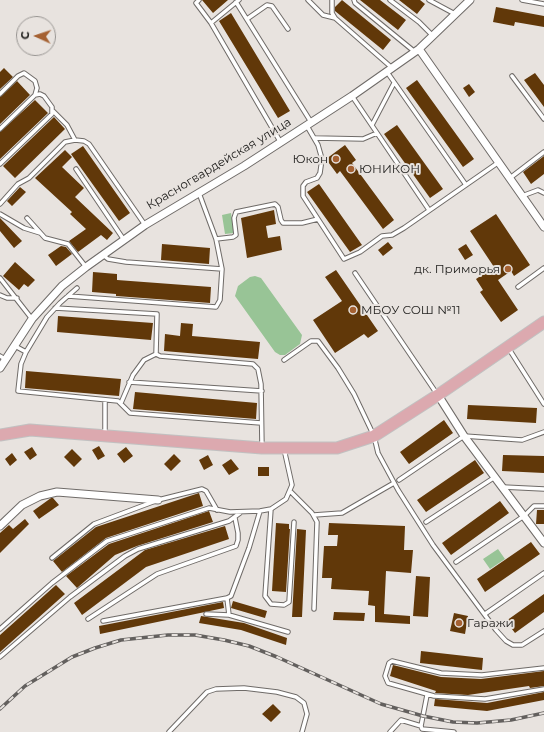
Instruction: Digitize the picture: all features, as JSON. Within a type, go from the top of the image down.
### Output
[{"type":"main road","points":[[0,435],[30,430],[262,448],[337,448],[374,436],[438,395],[544,322]]},
{"type":"street","name":"Красногвардейская улица","points":[[0,368],[3,357],[14,346],[32,319],[62,286],[86,267],[145,225],[281,143],[352,96],[417,50],[456,15],[470,0]]},
{"type":"street","points":[[417,50],[499,162],[544,227]]},
{"type":"street","points":[[438,395],[464,436],[544,542]]},
{"type":"street","points":[[0,526],[22,505],[40,496],[57,492],[158,500]]},
{"type":"lane","points":[[308,0],[323,15],[335,18]]},
{"type":"lane","points":[[332,0],[332,13],[335,18],[389,69],[394,83],[466,185]]},
{"type":"lane","points":[[354,0],[355,3],[417,50]]},
{"type":"lane","points":[[390,0],[419,22],[433,36]]},
{"type":"lane","points":[[429,0],[456,15]]},
{"type":"lane","points":[[522,0],[544,4]]},
{"type":"lane","points":[[196,1],[211,23],[281,143]]},
{"type":"lane","points":[[211,23],[237,1],[309,125],[321,152],[320,173],[317,178],[306,182],[302,191],[318,219],[344,258],[360,252],[382,236],[392,235],[404,228],[499,162]]},
{"type":"lane","points":[[247,19],[267,5],[272,6],[288,29]]},
{"type":"lane","points":[[0,94],[18,76],[24,73],[35,81],[37,88],[36,95],[0,129]]},
{"type":"lane","points":[[512,76],[544,118]]},
{"type":"lane","points":[[372,126],[394,83]]},
{"type":"lane","points":[[36,95],[44,96],[49,101],[53,111],[67,125],[75,140]]},
{"type":"lane","points":[[352,96],[430,210]]},
{"type":"lane","points":[[0,164],[52,114],[53,111]]},
{"type":"lane","points":[[314,138],[363,139],[377,133]]},
{"type":"lane","points":[[0,204],[18,184],[34,174],[65,142],[75,140],[89,144],[145,225]]},
{"type":"lane","points":[[510,178],[544,152]]},
{"type":"lane","points":[[76,169],[124,240]]},
{"type":"lane","points":[[522,196],[538,190],[544,193]]},
{"type":"lane","points":[[68,296],[216,307],[220,300],[222,268],[216,238],[199,193]]},
{"type":"lane","points":[[216,238],[232,237],[236,235],[234,218],[236,212],[275,204],[278,207],[281,220],[284,223],[318,219]]},
{"type":"lane","points":[[0,214],[24,228],[41,234]]},
{"type":"lane","points":[[27,218],[48,240],[68,244],[86,267]]},
{"type":"lane","points":[[103,255],[114,261],[222,268]]},
{"type":"lane","points":[[518,287],[544,268]]},
{"type":"lane","points":[[355,273],[438,395]]},
{"type":"lane","points":[[0,278],[32,319]]},
{"type":"lane","points":[[77,288],[55,308],[26,352],[21,364],[18,391],[121,403],[130,413],[261,423]]},
{"type":"lane","points":[[0,295],[7,298],[17,298]]},
{"type":"lane","points":[[55,308],[157,314],[156,354]]},
{"type":"lane","points":[[284,360],[311,341],[318,341],[338,368],[354,394],[374,436],[378,453],[394,483],[433,545],[484,614],[506,641],[513,645],[522,645],[544,631]]},
{"type":"lane","points":[[14,346],[26,352]]},
{"type":"lane","points":[[507,347],[544,404]]},
{"type":"lane","points":[[121,403],[129,382],[144,360],[156,354],[160,356],[253,364],[258,369],[262,391],[262,448]]},
{"type":"lane","points":[[129,382],[262,391]]},
{"type":"lane","points":[[104,436],[105,400]]},
{"type":"lane","points":[[399,480],[464,436],[522,440],[544,432]]},
{"type":"lane","points":[[0,629],[52,584],[107,541],[209,508],[218,511],[240,513],[260,511],[271,508],[286,499],[291,492],[291,476],[284,448]]},
{"type":"lane","points":[[426,522],[495,477]]},
{"type":"lane","points":[[314,515],[342,513],[394,483]]},
{"type":"lane","points":[[502,487],[544,489]]},
{"type":"lane","points":[[52,558],[94,524],[158,500],[202,489],[206,491],[218,511]]},
{"type":"lane","points":[[291,492],[314,515],[317,522],[314,608]]},
{"type":"lane","points":[[456,562],[524,516],[534,506],[544,506]]},
{"type":"lane","points":[[271,508],[265,596],[271,604],[284,605],[289,602],[294,522]]},
{"type":"lane","points":[[102,620],[228,598],[231,596],[260,511]]},
{"type":"lane","points":[[0,657],[70,597],[125,556],[138,549],[235,518],[240,513]]},
{"type":"lane","points":[[88,620],[157,574],[236,546],[238,533],[235,518]]},
{"type":"lane","points":[[484,614],[544,573]]},
{"type":"lane","points":[[228,598],[229,615]]},
{"type":"lane","points":[[206,614],[229,615],[288,632]]},
{"type":"lane","points":[[544,668],[482,675],[441,673],[395,661],[389,663],[385,676],[388,683],[427,696],[485,699],[544,690]]},
{"type":"lane","points":[[169,732],[207,692],[216,689],[244,688],[277,692],[296,697],[304,704],[307,714],[302,732]]},
{"type":"lane","points":[[421,729],[427,696]]},
{"type":"lane","points":[[390,732],[401,720],[421,729],[454,732]]},
{"type":"green space","points":[[231,213],[234,233],[225,234],[222,215]]},
{"type":"green space","points":[[255,276],[261,278],[302,335],[300,344],[285,355],[280,355],[275,352],[235,296],[238,286],[250,277]]},
{"type":"green space","points":[[498,549],[505,559],[490,569],[483,559]]},
{"type":"building","points":[[202,0],[228,0],[213,13]]},
{"type":"building","points":[[342,0],[391,40],[383,50],[335,11],[335,7]]},
{"type":"building","points":[[360,0],[380,0],[406,20],[398,30]]},
{"type":"building","points":[[399,0],[420,0],[425,4],[417,14]]},
{"type":"building","points":[[496,7],[544,16],[544,27],[515,22],[514,26],[493,22]]},
{"type":"building","points":[[231,13],[290,111],[278,118],[219,21]]},
{"type":"building","points":[[4,68],[13,77],[0,89],[0,72]]},
{"type":"building","points":[[535,73],[544,85],[544,107],[524,80]]},
{"type":"building","points":[[417,80],[474,159],[463,167],[406,88]]},
{"type":"building","points":[[17,81],[30,95],[0,124],[0,97]]},
{"type":"building","points":[[469,84],[475,92],[469,97],[463,88]]},
{"type":"building","points":[[35,100],[48,113],[0,159],[0,132]]},
{"type":"building","points":[[54,117],[65,129],[15,178],[3,166]]},
{"type":"building","points":[[397,125],[443,189],[430,198],[384,134]]},
{"type":"building","points":[[345,145],[356,160],[352,163],[394,220],[383,229],[340,171],[337,174],[326,159]]},
{"type":"building","points":[[83,146],[130,213],[119,221],[71,154]]},
{"type":"building","points":[[65,150],[72,157],[62,167],[84,188],[75,197],[113,233],[107,240],[101,235],[78,252],[69,241],[86,229],[70,214],[72,212],[35,178]]},
{"type":"building","points":[[544,156],[544,174],[531,184],[523,172]]},
{"type":"building","points":[[319,184],[362,245],[350,252],[307,192]]},
{"type":"building","points":[[20,187],[26,192],[12,206],[7,201]]},
{"type":"building","points":[[274,210],[276,224],[266,226],[268,238],[280,236],[282,250],[247,258],[241,218]]},
{"type":"building","name":"дк. Приморья","points":[[496,214],[530,265],[514,276],[511,271],[498,280],[518,310],[501,322],[480,292],[483,290],[476,279],[494,267],[470,231]]},
{"type":"building","points":[[0,218],[22,241],[14,248],[0,231]]},
{"type":"building","points":[[388,242],[393,248],[383,256],[378,250]]},
{"type":"building","points":[[162,244],[210,248],[209,264],[161,260]]},
{"type":"building","points":[[466,244],[473,255],[465,260],[458,249]]},
{"type":"building","points":[[61,246],[66,247],[72,254],[56,266],[48,255]]},
{"type":"building","points":[[15,262],[35,280],[28,287],[24,284],[19,290],[3,276]]},
{"type":"building","points":[[336,270],[378,331],[368,338],[364,334],[335,353],[313,320],[342,301],[325,277]]},
{"type":"building","points":[[93,272],[117,274],[117,280],[211,287],[210,303],[116,296],[116,294],[92,292]]},
{"type":"building","points":[[58,316],[153,323],[151,340],[57,332]]},
{"type":"building","points":[[181,323],[193,324],[192,336],[260,342],[258,359],[164,351],[165,334],[180,336]]},
{"type":"building","points":[[26,371],[121,379],[119,396],[25,388]]},
{"type":"building","points":[[135,392],[257,403],[256,419],[133,409]]},
{"type":"building","points":[[468,405],[537,408],[536,423],[467,419]]},
{"type":"building","points":[[444,420],[453,433],[409,464],[400,452]]},
{"type":"building","points":[[99,446],[105,456],[98,460],[92,450]]},
{"type":"building","points":[[32,447],[37,455],[30,460],[24,452]]},
{"type":"building","points":[[126,447],[133,456],[124,463],[117,454]]},
{"type":"building","points":[[72,449],[82,459],[74,467],[64,457]]},
{"type":"building","points":[[12,453],[17,460],[10,466],[5,459]]},
{"type":"building","points":[[174,454],[181,461],[171,471],[164,464]]},
{"type":"building","points":[[208,455],[213,465],[204,470],[199,460]]},
{"type":"building","points":[[503,455],[544,456],[544,473],[502,471]]},
{"type":"building","points":[[231,459],[239,469],[229,475],[222,465]]},
{"type":"building","points":[[475,460],[484,473],[426,512],[417,500]]},
{"type":"building","points":[[258,467],[269,467],[269,476],[258,476]]},
{"type":"building","points":[[199,493],[203,506],[106,538],[62,572],[53,561],[96,527]]},
{"type":"building","points":[[53,498],[59,505],[39,519],[33,511]]},
{"type":"building","points":[[500,501],[509,513],[451,555],[442,543]]},
{"type":"building","points":[[537,510],[544,510],[544,524],[536,524]]},
{"type":"building","points":[[209,511],[213,522],[137,546],[115,555],[77,588],[66,576],[109,544]]},
{"type":"building","points":[[25,519],[29,524],[0,553],[0,533],[9,525],[13,529]]},
{"type":"building","points":[[276,523],[289,524],[290,529],[286,592],[272,591]]},
{"type":"building","points":[[329,523],[405,526],[404,550],[413,550],[411,573],[386,571],[384,614],[410,616],[410,624],[375,622],[375,606],[368,605],[369,591],[331,589],[332,578],[322,578],[324,546],[337,546],[338,535],[328,535]]},
{"type":"building","points":[[225,526],[229,539],[146,567],[82,615],[74,603],[145,550]]},
{"type":"building","points":[[297,529],[306,530],[302,617],[292,617]]},
{"type":"building","points":[[531,542],[540,554],[485,592],[477,579]]},
{"type":"building","points":[[416,576],[430,577],[428,617],[413,616]]},
{"type":"building","points":[[56,585],[65,594],[0,652],[0,635]]},
{"type":"building","points":[[544,594],[544,612],[515,633],[506,621]]},
{"type":"building","points":[[233,601],[267,611],[265,618],[231,608]]},
{"type":"building","points":[[223,602],[224,608],[100,634],[99,626]]},
{"type":"building","points":[[334,612],[365,613],[364,621],[333,620]]},
{"type":"building","name":"Гаражи","points":[[454,613],[468,616],[465,634],[450,631]]},
{"type":"building","points":[[201,616],[244,623],[287,638],[286,645],[241,630],[199,623]]},
{"type":"building","points":[[421,651],[483,658],[482,670],[420,663]]},
{"type":"building","points":[[393,665],[441,677],[481,679],[544,671],[544,686],[530,688],[529,686],[468,695],[435,693],[436,691],[390,676]]},
{"type":"building","points":[[544,692],[544,700],[487,711],[434,706],[435,699],[487,703]]},
{"type":"building","points":[[273,704],[281,712],[271,722],[262,714]]},
{"type":"railway","points":[[0,709],[25,686],[72,657],[95,648],[121,640],[168,635],[195,635],[249,646],[381,704],[423,716],[453,722],[477,723],[511,720],[544,713]]},
{"type":"place","name":"Юкон","points":[[336,159]]},
{"type":"place","name":"ЮНИКОН","points":[[351,169]]},
{"type":"place","name":"дк. Приморья","points":[[508,269]]},
{"type":"place","name":"МБОУ СОШ №11","points":[[353,310]]},
{"type":"place","name":"Гаражи","points":[[459,623]]}]
